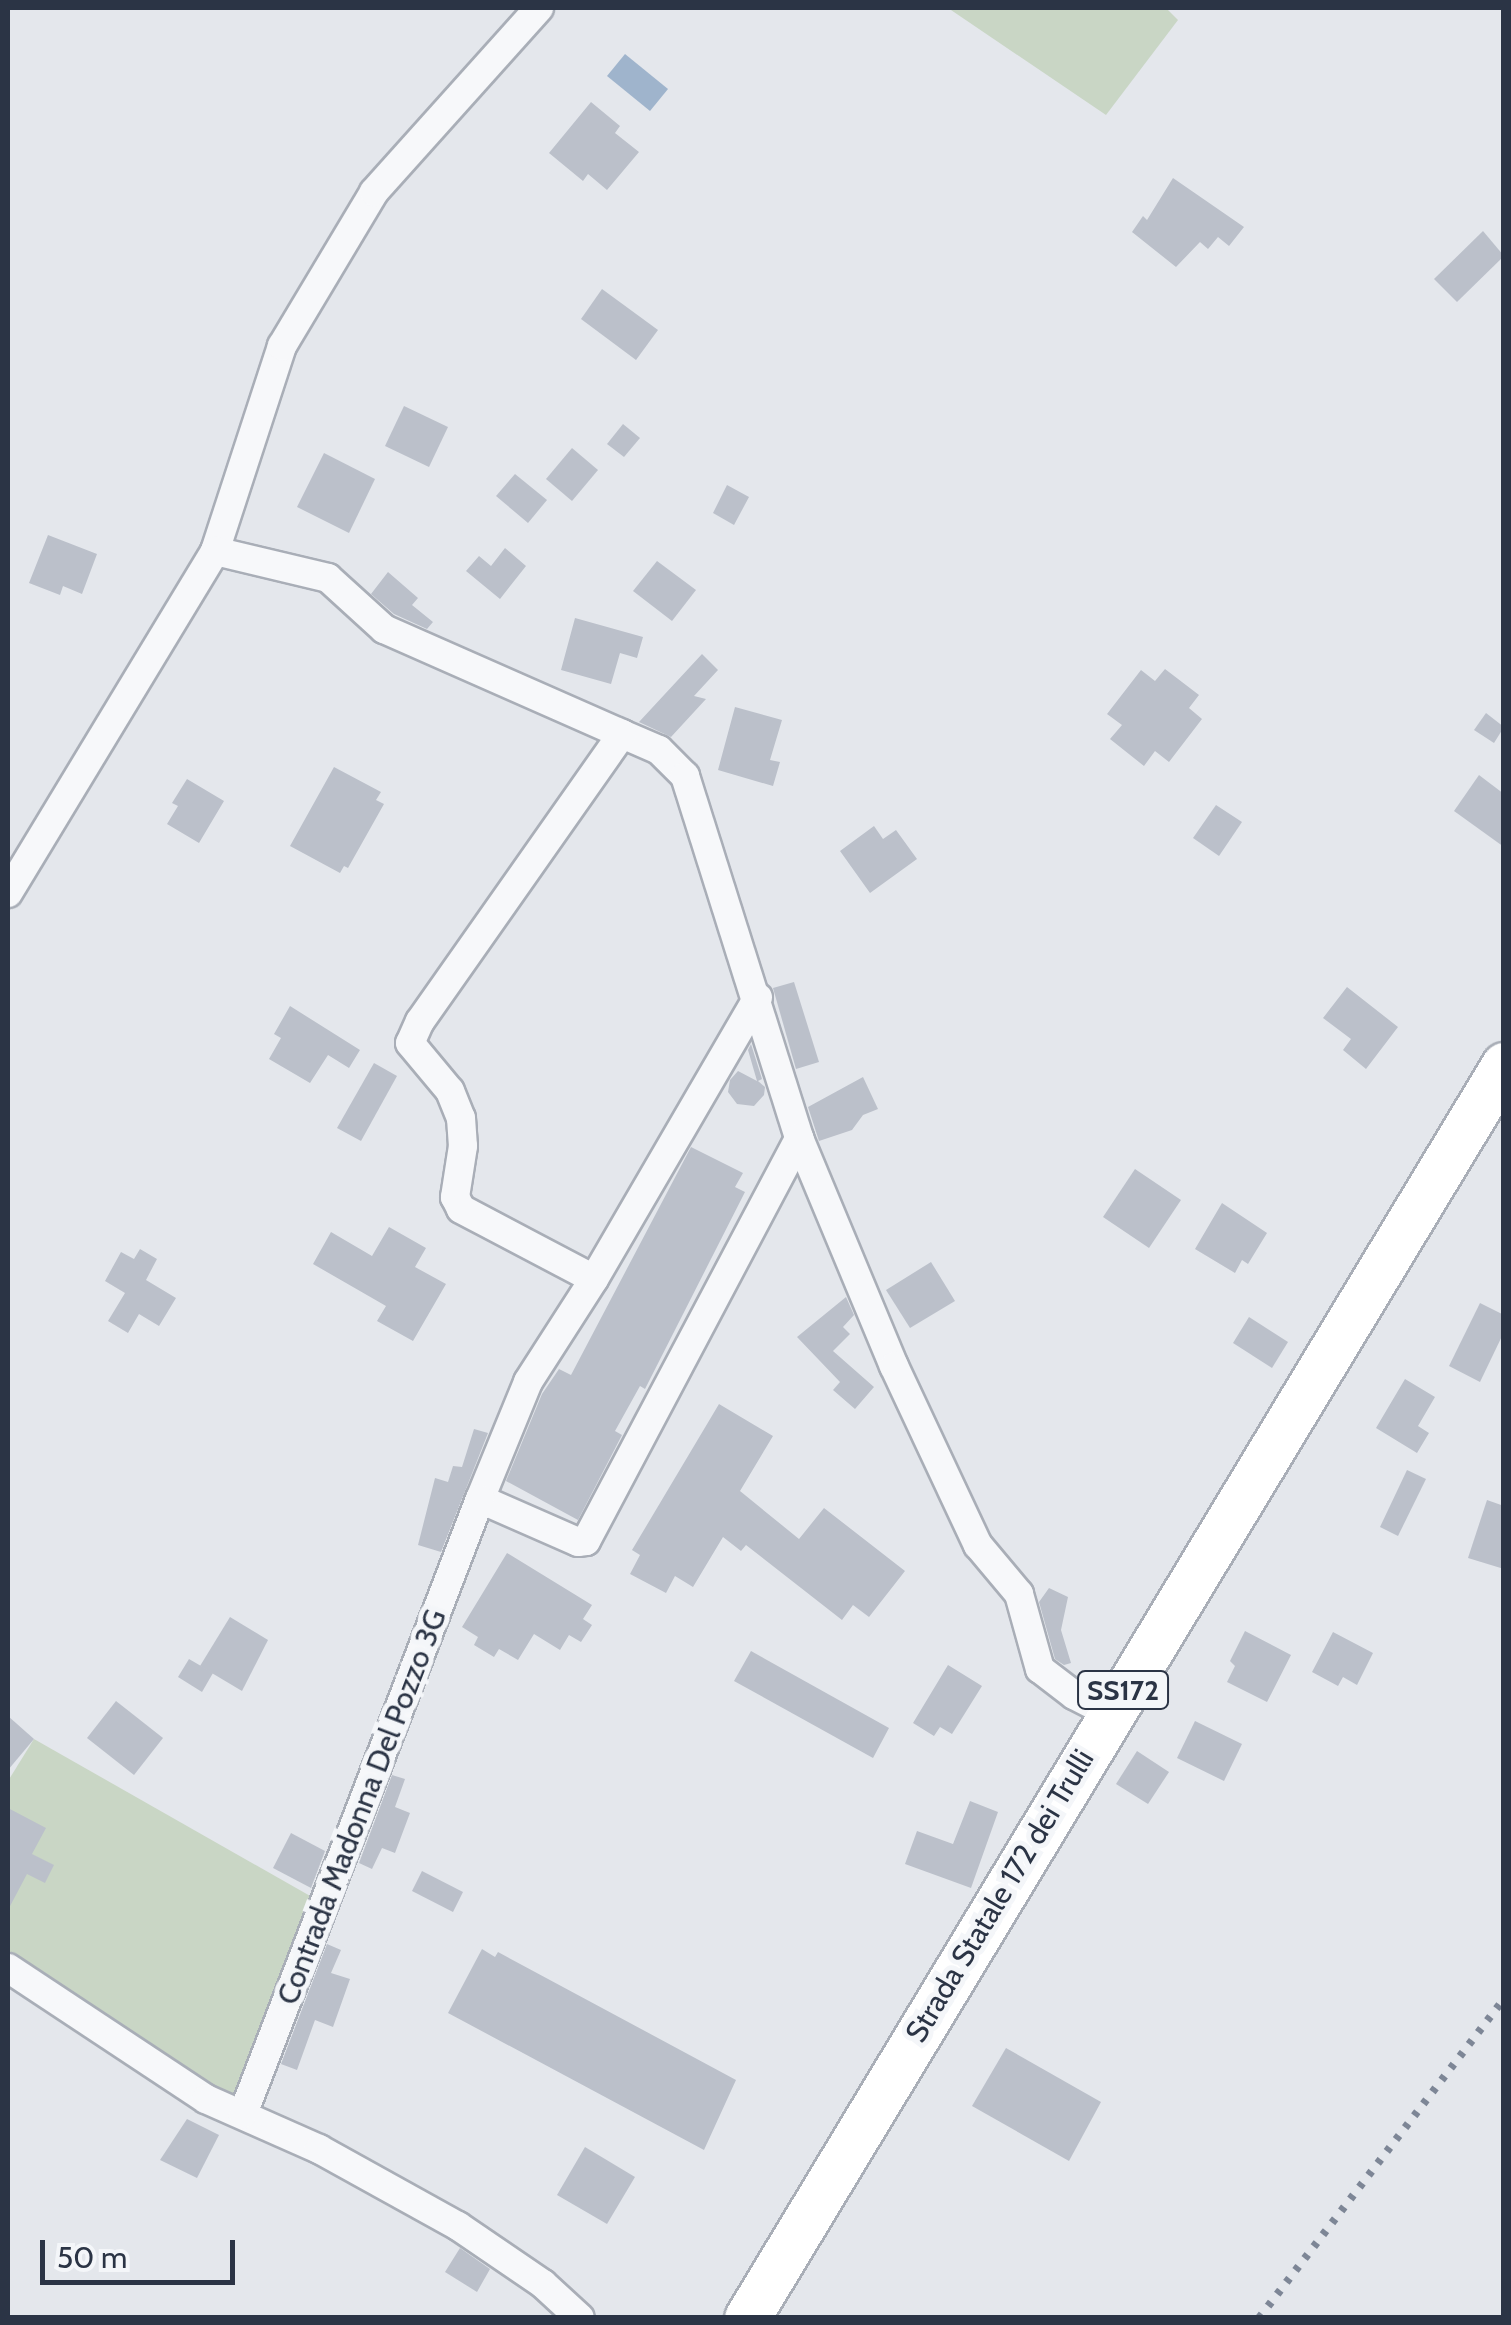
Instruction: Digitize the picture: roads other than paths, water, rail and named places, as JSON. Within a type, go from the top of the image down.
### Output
[{"type":"main road","name":"Strada Statale 172 dei Trulli","points":[[747,2318],[1109,1713],[1504,1065]]},
{"type":"street","points":[[8,893],[215,551],[282,346],[343,243],[374,192],[539,8]]},
{"type":"street","points":[[215,551],[328,578],[384,629],[659,750],[684,776],[758,996],[799,1138],[894,1366],[978,1545],[1019,1594],[1040,1669],[1074,1695],[1109,1713]]},
{"type":"street","points":[[594,1279],[461,1208],[456,1196],[461,1118],[450,1091],[410,1044],[420,1021],[622,734]]},
{"type":"street","name":"Contrada Madonna Del Pozzo 3G","points":[[243,2114],[528,1382],[594,1279],[758,996]]},
{"type":"street","points":[[480,1500],[578,1542],[586,1541],[799,1138]]},
{"type":"street","points":[[8,1968],[206,2098],[320,2150],[458,2226],[543,2284],[580,2318]]},
{"type":"water","points":[[625,54],[668,89],[650,111],[607,76]]},
{"type":"railway","points":[[1259,2318],[1504,1999]]}]
